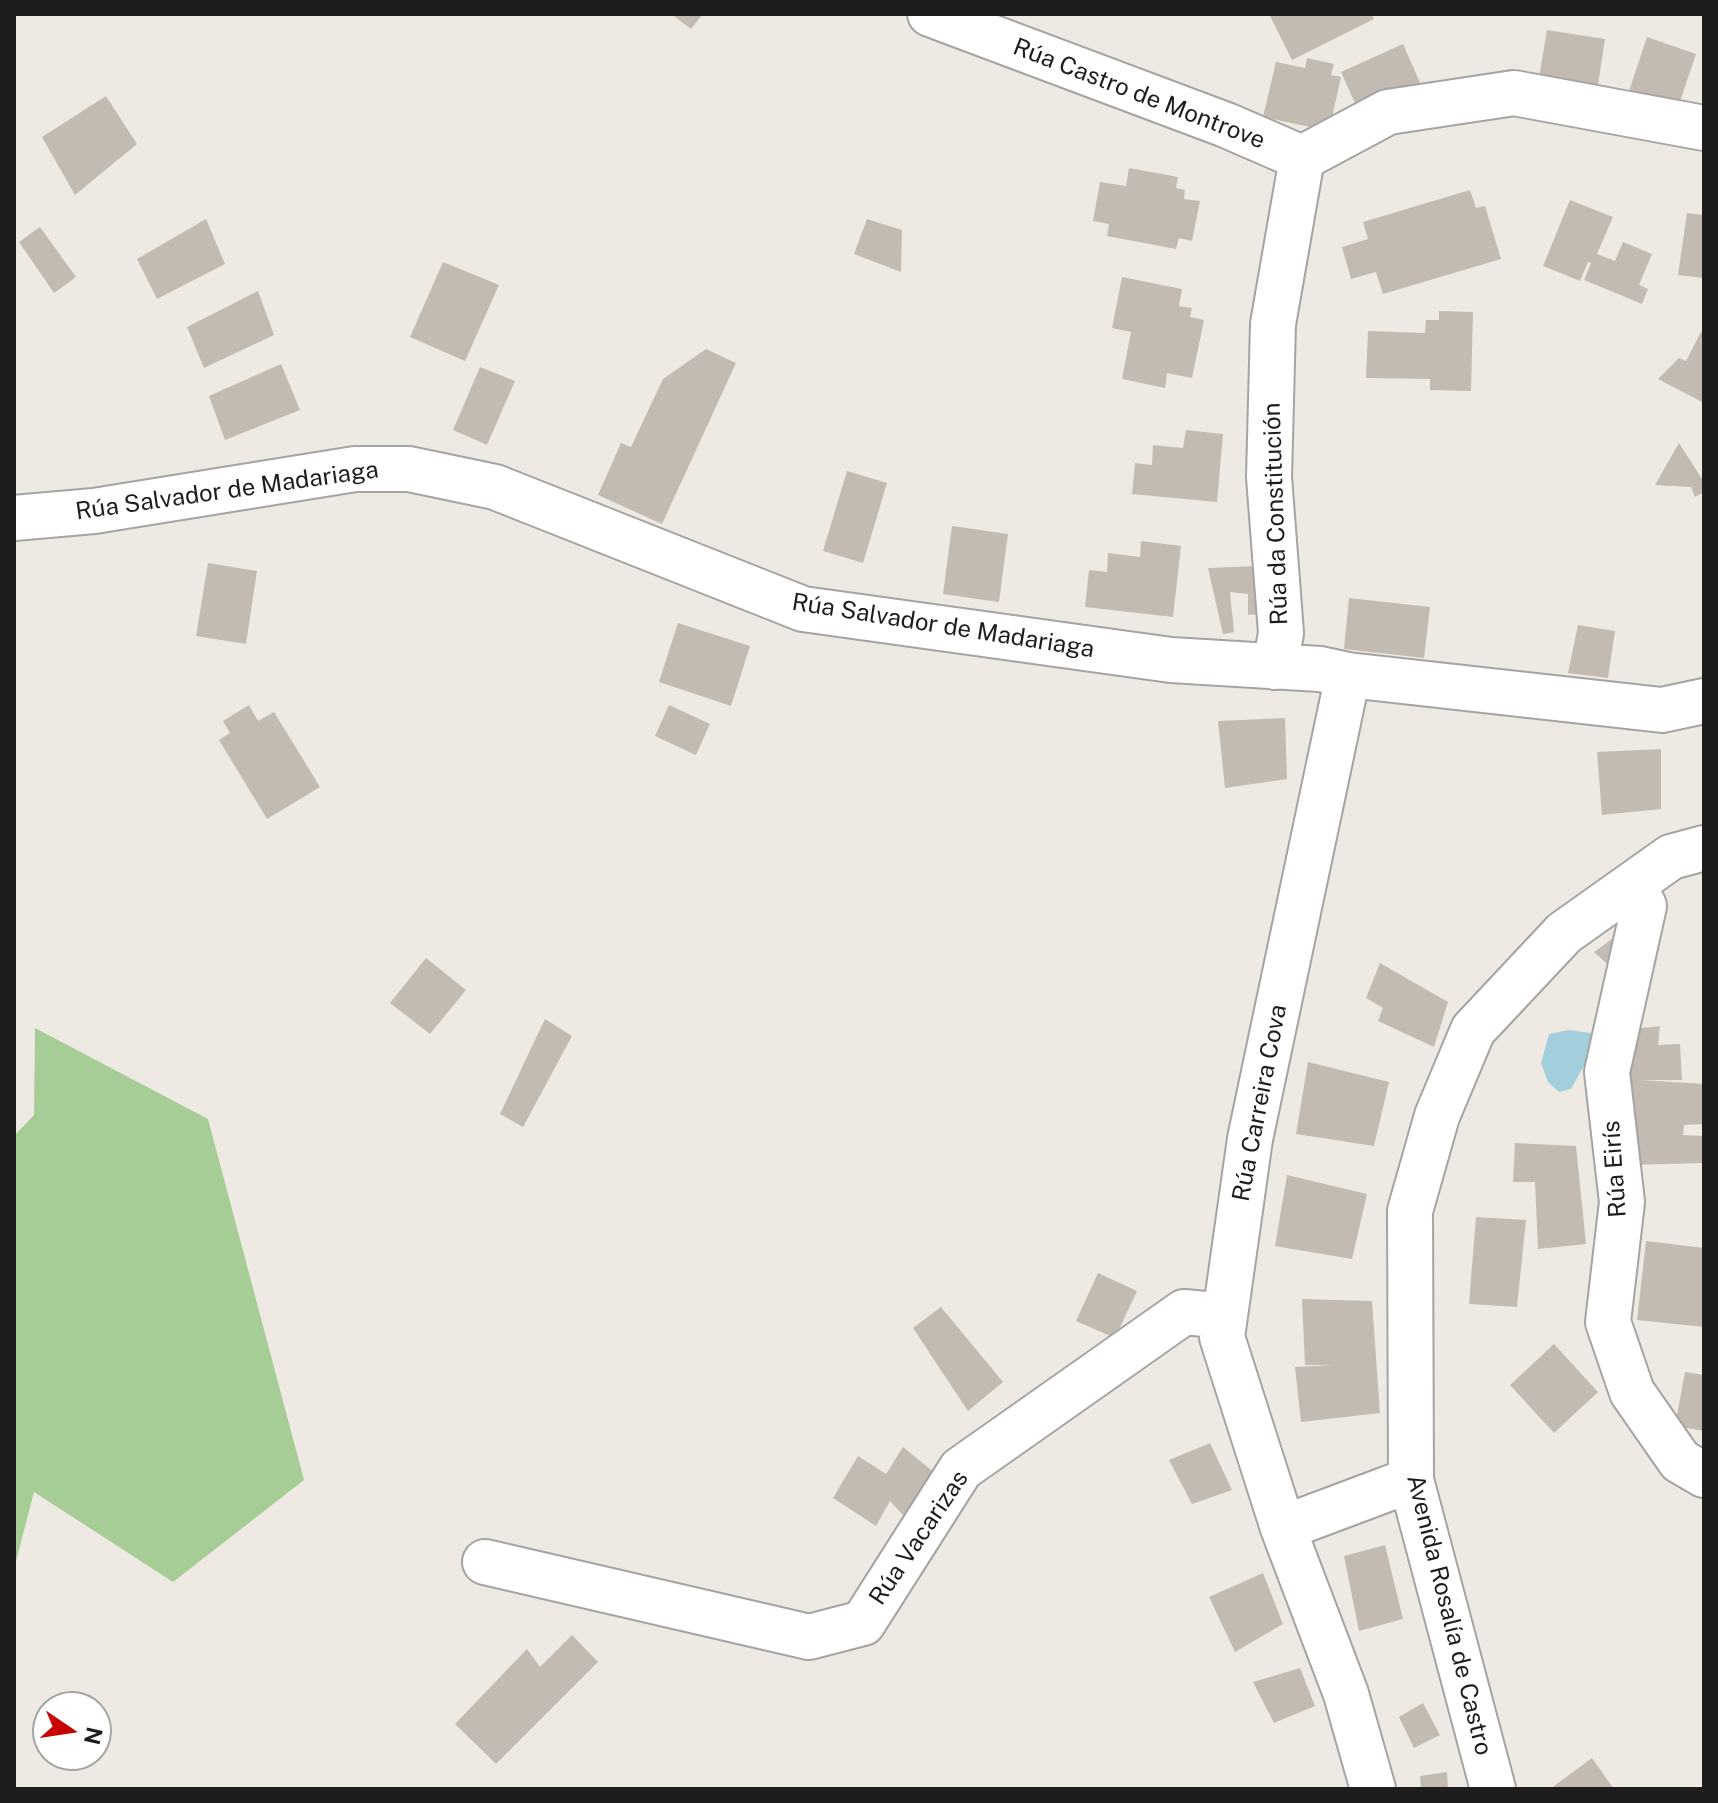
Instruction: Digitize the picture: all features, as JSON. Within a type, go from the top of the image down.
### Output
[{"type":"street","name":"Rúa Castro de Montrove","points":[[930,14],[1226,125],[1302,158]]},
{"type":"street","points":[[1302,158],[1388,112],[1514,93],[1704,128]]},
{"type":"street","name":"Rúa da Constitución","points":[[1275,667],[1281,633],[1269,477],[1273,324],[1302,158]]},
{"type":"street","name":"Rúa Salvador de Madariaga","points":[[14,518],[94,511],[355,469],[409,469],[495,487],[803,609],[1171,660],[1320,669],[1348,675],[1662,710],[1704,701]]},
{"type":"street","name":"Rúa Carreira Cova","points":[[1348,675],[1250,1139],[1222,1337],[1283,1528],[1346,1694],[1373,1789]]},
{"type":"street","name":"Avenida Rosalía de Castro","points":[[1493,1789],[1411,1480],[1410,1211],[1437,1116],[1473,1030],[1564,933],[1671,857],[1704,848]]},
{"type":"street","name":"Rúa Eirís","points":[[1633,884],[1644,906],[1607,1072],[1622,1202],[1608,1322],[1632,1392],[1680,1461],[1704,1475]]},
{"type":"street","name":"Rúa Vacarizas","points":[[485,1562],[809,1637],[863,1623],[961,1469],[1184,1312],[1225,1316]]},
{"type":"street","points":[[1283,1528],[1411,1480]]},
{"type":"green space","points":[[35,1028],[208,1119],[304,1480],[173,1582],[34,1492],[14,1569],[14,1136],[34,1115]]},
{"type":"water","points":[[1569,1030],[1591,1033],[1589,1057],[1571,1089],[1559,1092],[1548,1082],[1541,1063],[1549,1034]]},
{"type":"building","points":[[671,14],[703,14],[691,29]]},
{"type":"building","points":[[1269,14],[1371,14],[1374,19],[1292,60]]},
{"type":"building","points":[[1547,30],[1605,39],[1596,98],[1537,89]]},
{"type":"building","points":[[1647,37],[1696,54],[1675,116],[1626,100]]},
{"type":"building","points":[[1403,44],[1421,85],[1359,112],[1341,72]]},
{"type":"building","points":[[1307,58],[1334,64],[1331,75],[1341,77],[1329,131],[1263,117],[1276,62],[1305,68]]},
{"type":"building","points":[[106,96],[137,144],[75,195],[42,137]]},
{"type":"building","points":[[1129,168],[1178,177],[1176,188],[1185,190],[1184,199],[1200,201],[1192,241],[1179,238],[1176,249],[1107,236],[1109,224],[1093,221],[1100,182],[1126,186]]},
{"type":"building","points":[[1470,190],[1476,208],[1485,206],[1501,259],[1383,294],[1376,272],[1351,279],[1342,247],[1368,239],[1363,222]]},
{"type":"building","points":[[1570,200],[1613,217],[1597,254],[1615,261],[1623,242],[1652,254],[1639,285],[1648,289],[1642,304],[1584,280],[1591,263],[1588,262],[1580,281],[1543,266]]},
{"type":"building","points":[[1687,213],[1704,215],[1704,278],[1678,275]]},
{"type":"building","points":[[206,219],[225,264],[157,299],[137,259]]},
{"type":"building","points":[[867,219],[902,230],[901,272],[854,254]]},
{"type":"building","points":[[40,227],[76,277],[54,293],[19,242]]},
{"type":"building","points":[[443,262],[499,285],[465,361],[410,337]]},
{"type":"building","points":[[1122,277],[1182,289],[1179,306],[1192,308],[1190,317],[1204,320],[1192,378],[1167,373],[1165,388],[1122,379],[1131,332],[1112,328]]},
{"type":"building","points":[[258,291],[274,335],[204,368],[187,327]]},
{"type":"building","points":[[1439,311],[1473,312],[1471,391],[1430,390],[1430,379],[1366,378],[1368,331],[1425,333],[1426,320],[1439,320]]},
{"type":"building","points":[[1704,326],[1704,403],[1658,379],[1679,358],[1686,361]]},
{"type":"building","points":[[706,349],[736,363],[662,524],[598,495],[621,443],[631,447],[663,379]]},
{"type":"building","points":[[281,364],[300,410],[225,440],[209,396]]},
{"type":"building","points":[[480,367],[515,381],[487,445],[453,430]]},
{"type":"building","points":[[1186,430],[1223,434],[1217,502],[1132,494],[1135,463],[1152,465],[1153,445],[1183,448]]},
{"type":"building","points":[[1679,443],[1704,482],[1704,492],[1695,497],[1691,487],[1655,485]]},
{"type":"building","points":[[847,471],[887,483],[863,563],[823,551]]},
{"type":"building","points":[[952,526],[1008,534],[999,602],[943,594]]},
{"type":"building","points":[[1141,541],[1181,546],[1173,617],[1085,607],[1089,570],[1107,572],[1108,553],[1140,557]]},
{"type":"building","points":[[208,563],[257,571],[246,644],[196,636]]},
{"type":"building","points":[[1258,566],[1262,614],[1248,615],[1248,594],[1230,592],[1234,632],[1223,634],[1208,568]]},
{"type":"building","points":[[1349,598],[1430,607],[1424,658],[1344,649]]},
{"type":"building","points":[[678,623],[750,646],[731,706],[659,682]]},
{"type":"building","points":[[1578,625],[1615,631],[1608,678],[1568,673]]},
{"type":"building","points":[[249,705],[258,721],[274,712],[320,787],[267,819],[219,740],[230,733],[223,721]]},
{"type":"building","points":[[669,705],[710,724],[696,755],[655,736]]},
{"type":"building","points":[[1285,718],[1287,779],[1225,788],[1218,721]]},
{"type":"building","points":[[1661,749],[1661,809],[1602,815],[1597,752]]},
{"type":"building","points":[[1627,928],[1615,971],[1594,952]]},
{"type":"building","points":[[426,958],[466,990],[430,1034],[390,1003]]},
{"type":"building","points":[[1380,963],[1448,1002],[1434,1047],[1378,1021],[1383,1008],[1366,998]]},
{"type":"building","points":[[545,1019],[572,1036],[523,1127],[500,1114]]},
{"type":"building","points":[[1660,1026],[1658,1045],[1680,1044],[1682,1080],[1641,1080],[1704,1084],[1704,1124],[1684,1125],[1683,1135],[1704,1136],[1704,1163],[1631,1165],[1626,1030]]},
{"type":"building","points":[[1308,1062],[1389,1082],[1374,1146],[1296,1134]]},
{"type":"building","points":[[1515,1143],[1576,1146],[1586,1244],[1538,1249],[1535,1182],[1513,1182]]},
{"type":"building","points":[[1287,1175],[1367,1194],[1352,1259],[1275,1246]]},
{"type":"building","points":[[1476,1217],[1526,1220],[1517,1307],[1469,1304]]},
{"type":"building","points":[[1646,1241],[1704,1248],[1704,1327],[1637,1320]]},
{"type":"building","points":[[1098,1273],[1137,1291],[1115,1338],[1076,1321]]},
{"type":"building","points":[[1302,1299],[1372,1301],[1380,1413],[1301,1422],[1295,1367],[1333,1365],[1305,1365]]},
{"type":"building","points":[[941,1307],[1003,1382],[968,1411],[913,1328]]},
{"type":"building","points":[[1554,1344],[1598,1392],[1554,1433],[1510,1385]]},
{"type":"building","points":[[1685,1372],[1704,1375],[1704,1431],[1675,1426]]},
{"type":"building","points":[[1210,1443],[1232,1490],[1192,1504],[1169,1460]]},
{"type":"building","points":[[903,1447],[936,1474],[904,1516],[890,1501],[876,1526],[833,1498],[858,1456],[886,1474]]},
{"type":"building","points":[[1385,1545],[1403,1619],[1359,1631],[1344,1556]]},
{"type":"building","points":[[1263,1573],[1283,1624],[1235,1652],[1209,1597]]},
{"type":"building","points":[[572,1635],[598,1662],[496,1764],[455,1724],[527,1649],[540,1667]]},
{"type":"building","points":[[1300,1668],[1315,1706],[1274,1723],[1253,1682]]},
{"type":"building","points":[[1423,1703],[1440,1735],[1414,1748],[1399,1717]]},
{"type":"building","points":[[1592,1758],[1614,1789],[1550,1789]]},
{"type":"building","points":[[1447,1772],[1448,1789],[1421,1789],[1420,1776]]}]
